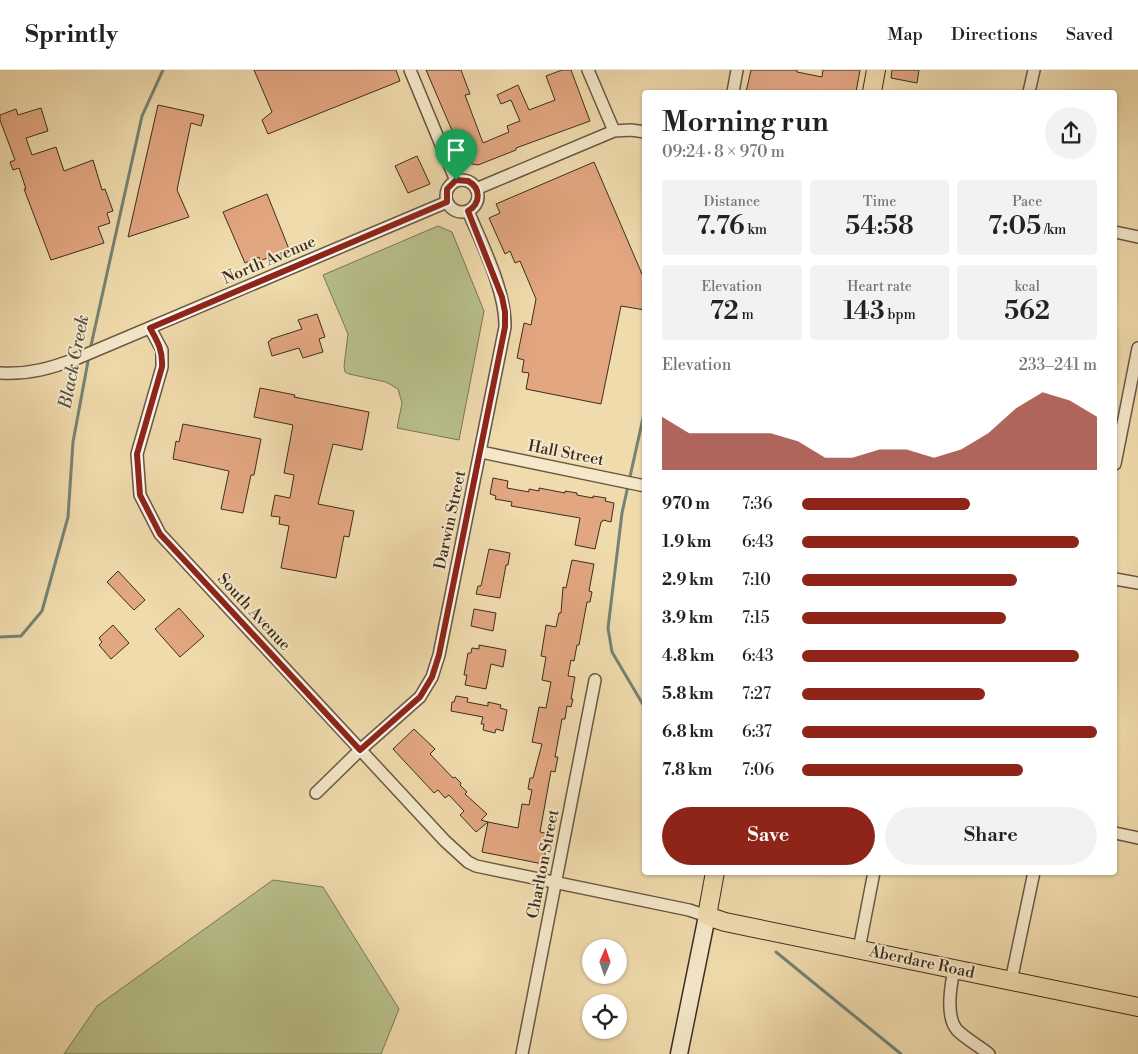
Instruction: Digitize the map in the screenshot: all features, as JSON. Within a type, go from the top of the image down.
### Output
[{"type":"main road","points":[[872,90],[876,70]]},
{"type":"main road","points":[[707,916],[714,875]]},
{"type":"main road","name":"Aberdare Road","points":[[707,916],[730,923],[1138,1007]]},
{"type":"street","points":[[410,70],[456,180]]},
{"type":"street","points":[[588,70],[614,131]]},
{"type":"street","points":[[733,90],[737,70]]},
{"type":"street","points":[[1030,90],[1034,70]]},
{"type":"street","points":[[476,189],[614,131],[642,132]]},
{"type":"street","points":[[456,180],[468,181],[476,189],[478,196],[476,203],[468,211],[456,211],[447,202],[447,189],[456,180]]},
{"type":"street","name":"North Avenue","points":[[0,373],[27,373],[44,370],[78,358],[447,202]]},
{"type":"street","name":"Darwin Street","points":[[316,793],[360,750],[420,697],[432,677],[439,655],[505,327],[502,297],[468,211]]},
{"type":"street","points":[[1117,232],[1138,237]]},
{"type":"street","name":"South Avenue","points":[[150,328],[160,346],[162,367],[137,454],[140,495],[160,534],[445,841],[464,859],[476,866],[556,884]]},
{"type":"street","points":[[1117,454],[1138,348]]},
{"type":"street","name":"Hall Street","points":[[481,452],[634,483]]},
{"type":"street","points":[[1117,579],[1138,584]]},
{"type":"street","name":"Charlton Street","points":[[522,1054],[595,680]]},
{"type":"street","points":[[1117,833],[1138,838]]},
{"type":"street","points":[[858,949],[873,875]]},
{"type":"street","points":[[1011,981],[1033,875]]},
{"type":"street","points":[[556,884],[689,910],[707,916],[679,1054]]},
{"type":"street","points":[[954,969],[950,996],[954,1026],[989,1054]]},
{"type":"green space","points":[[438,226],[452,232],[484,311],[459,440],[397,428],[402,403],[398,389],[386,382],[345,372],[348,334],[323,275]]},
{"type":"green space","points":[[273,880],[323,887],[399,1009],[381,1054],[64,1054],[97,1006]]},
{"type":"building","points":[[254,70],[396,70],[400,81],[268,134],[262,120],[272,112]]},
{"type":"building","points":[[426,70],[461,70],[470,94],[465,95],[483,143],[509,132],[507,126],[520,121],[511,100],[501,104],[497,95],[518,85],[529,110],[555,100],[546,76],[562,70],[571,70],[590,121],[516,148],[516,150],[478,165],[466,163]]},
{"type":"building","points":[[751,70],[797,70],[797,72],[822,77],[823,70],[860,70],[856,90],[746,90]]},
{"type":"building","points":[[892,70],[919,70],[917,83],[891,78]]},
{"type":"building","points":[[158,105],[204,115],[201,126],[191,123],[177,190],[189,217],[128,237]]},
{"type":"building","points":[[41,108],[48,131],[26,138],[32,155],[56,147],[64,171],[93,160],[102,190],[105,189],[113,211],[107,213],[110,223],[98,227],[104,243],[51,260],[24,189],[26,189],[19,168],[13,170],[10,162],[15,160],[0,120],[0,115],[16,109],[18,115]]},
{"type":"building","points":[[417,156],[430,184],[408,193],[395,166]]},
{"type":"building","points":[[594,162],[642,274],[642,310],[621,306],[601,404],[526,389],[529,373],[522,372],[524,360],[517,358],[524,323],[531,325],[536,299],[520,261],[515,263],[510,251],[505,254],[489,218],[500,213],[496,204]]},
{"type":"building","points":[[267,194],[289,249],[260,261],[259,257],[245,263],[223,212]]},
{"type":"building","points":[[317,314],[325,337],[319,339],[323,352],[303,358],[299,348],[272,356],[268,342],[271,339],[302,329],[298,320]]},
{"type":"building","points":[[260,388],[369,412],[362,450],[333,444],[318,504],[354,511],[349,537],[344,536],[336,578],[281,568],[289,526],[279,524],[280,517],[271,516],[275,495],[290,498],[294,475],[284,473],[293,425],[254,417]]},
{"type":"building","points":[[183,424],[261,439],[254,475],[251,475],[243,513],[221,509],[229,471],[173,459],[176,441],[179,442]]},
{"type":"building","points":[[493,478],[508,481],[507,488],[529,492],[529,489],[539,491],[539,488],[565,493],[565,491],[577,493],[577,495],[593,498],[593,496],[606,498],[605,501],[614,503],[611,522],[603,520],[601,522],[595,549],[575,545],[580,518],[511,506],[512,502],[495,499],[496,496],[490,494]]},
{"type":"building","points":[[489,549],[510,553],[500,598],[476,594],[478,586],[481,586]]},
{"type":"building","points":[[572,560],[594,564],[589,591],[592,592],[590,602],[587,602],[579,645],[577,645],[574,661],[571,660],[568,676],[575,677],[571,699],[573,699],[571,707],[567,706],[565,719],[562,719],[555,757],[558,757],[555,772],[551,771],[540,832],[549,834],[543,864],[482,852],[488,822],[518,828],[522,804],[529,805],[532,790],[528,789],[530,778],[533,778],[542,744],[532,742],[539,707],[546,708],[551,682],[542,680],[546,657],[541,656],[546,625],[556,627],[559,613],[561,613],[563,587],[566,588]]},
{"type":"building","points":[[118,571],[145,600],[134,610],[107,582]]},
{"type":"building","points":[[179,608],[204,636],[180,657],[155,629]]},
{"type":"building","points":[[474,609],[496,613],[493,631],[471,626]]},
{"type":"building","points":[[113,625],[129,643],[111,659],[99,645],[102,642],[99,638]]},
{"type":"building","points":[[479,645],[506,650],[503,667],[491,664],[486,689],[465,685],[467,675],[464,675],[468,653],[471,653],[472,648],[479,649]]},
{"type":"building","points":[[456,696],[468,698],[467,702],[488,706],[488,702],[501,705],[500,708],[507,710],[503,731],[496,729],[495,733],[483,730],[484,724],[481,724],[483,717],[451,711],[452,702],[454,702]]},
{"type":"building","points":[[414,729],[435,749],[430,754],[453,778],[455,777],[461,783],[460,785],[467,792],[465,794],[487,814],[481,820],[488,822],[476,832],[460,815],[464,811],[449,795],[445,798],[438,790],[434,793],[393,749]]},
{"type":"waterway","name":"Black Creek","points":[[90,350],[142,116],[163,70]]},
{"type":"waterway","name":"Black Creek","points":[[0,637],[21,636],[42,611],[68,517],[73,442],[89,356]]},
{"type":"waterway","points":[[642,423],[622,513],[608,628],[612,652],[642,703]]},
{"type":"waterway","points":[[776,952],[901,1054]]},
{"type":"route","points":[[456,180],[468,181],[476,189],[478,200],[472,209],[468,211],[502,297],[505,327],[439,655],[432,677],[420,697],[360,750],[160,534],[140,495],[137,454],[162,367],[162,350],[150,328],[447,202],[447,189],[456,180]]}]
